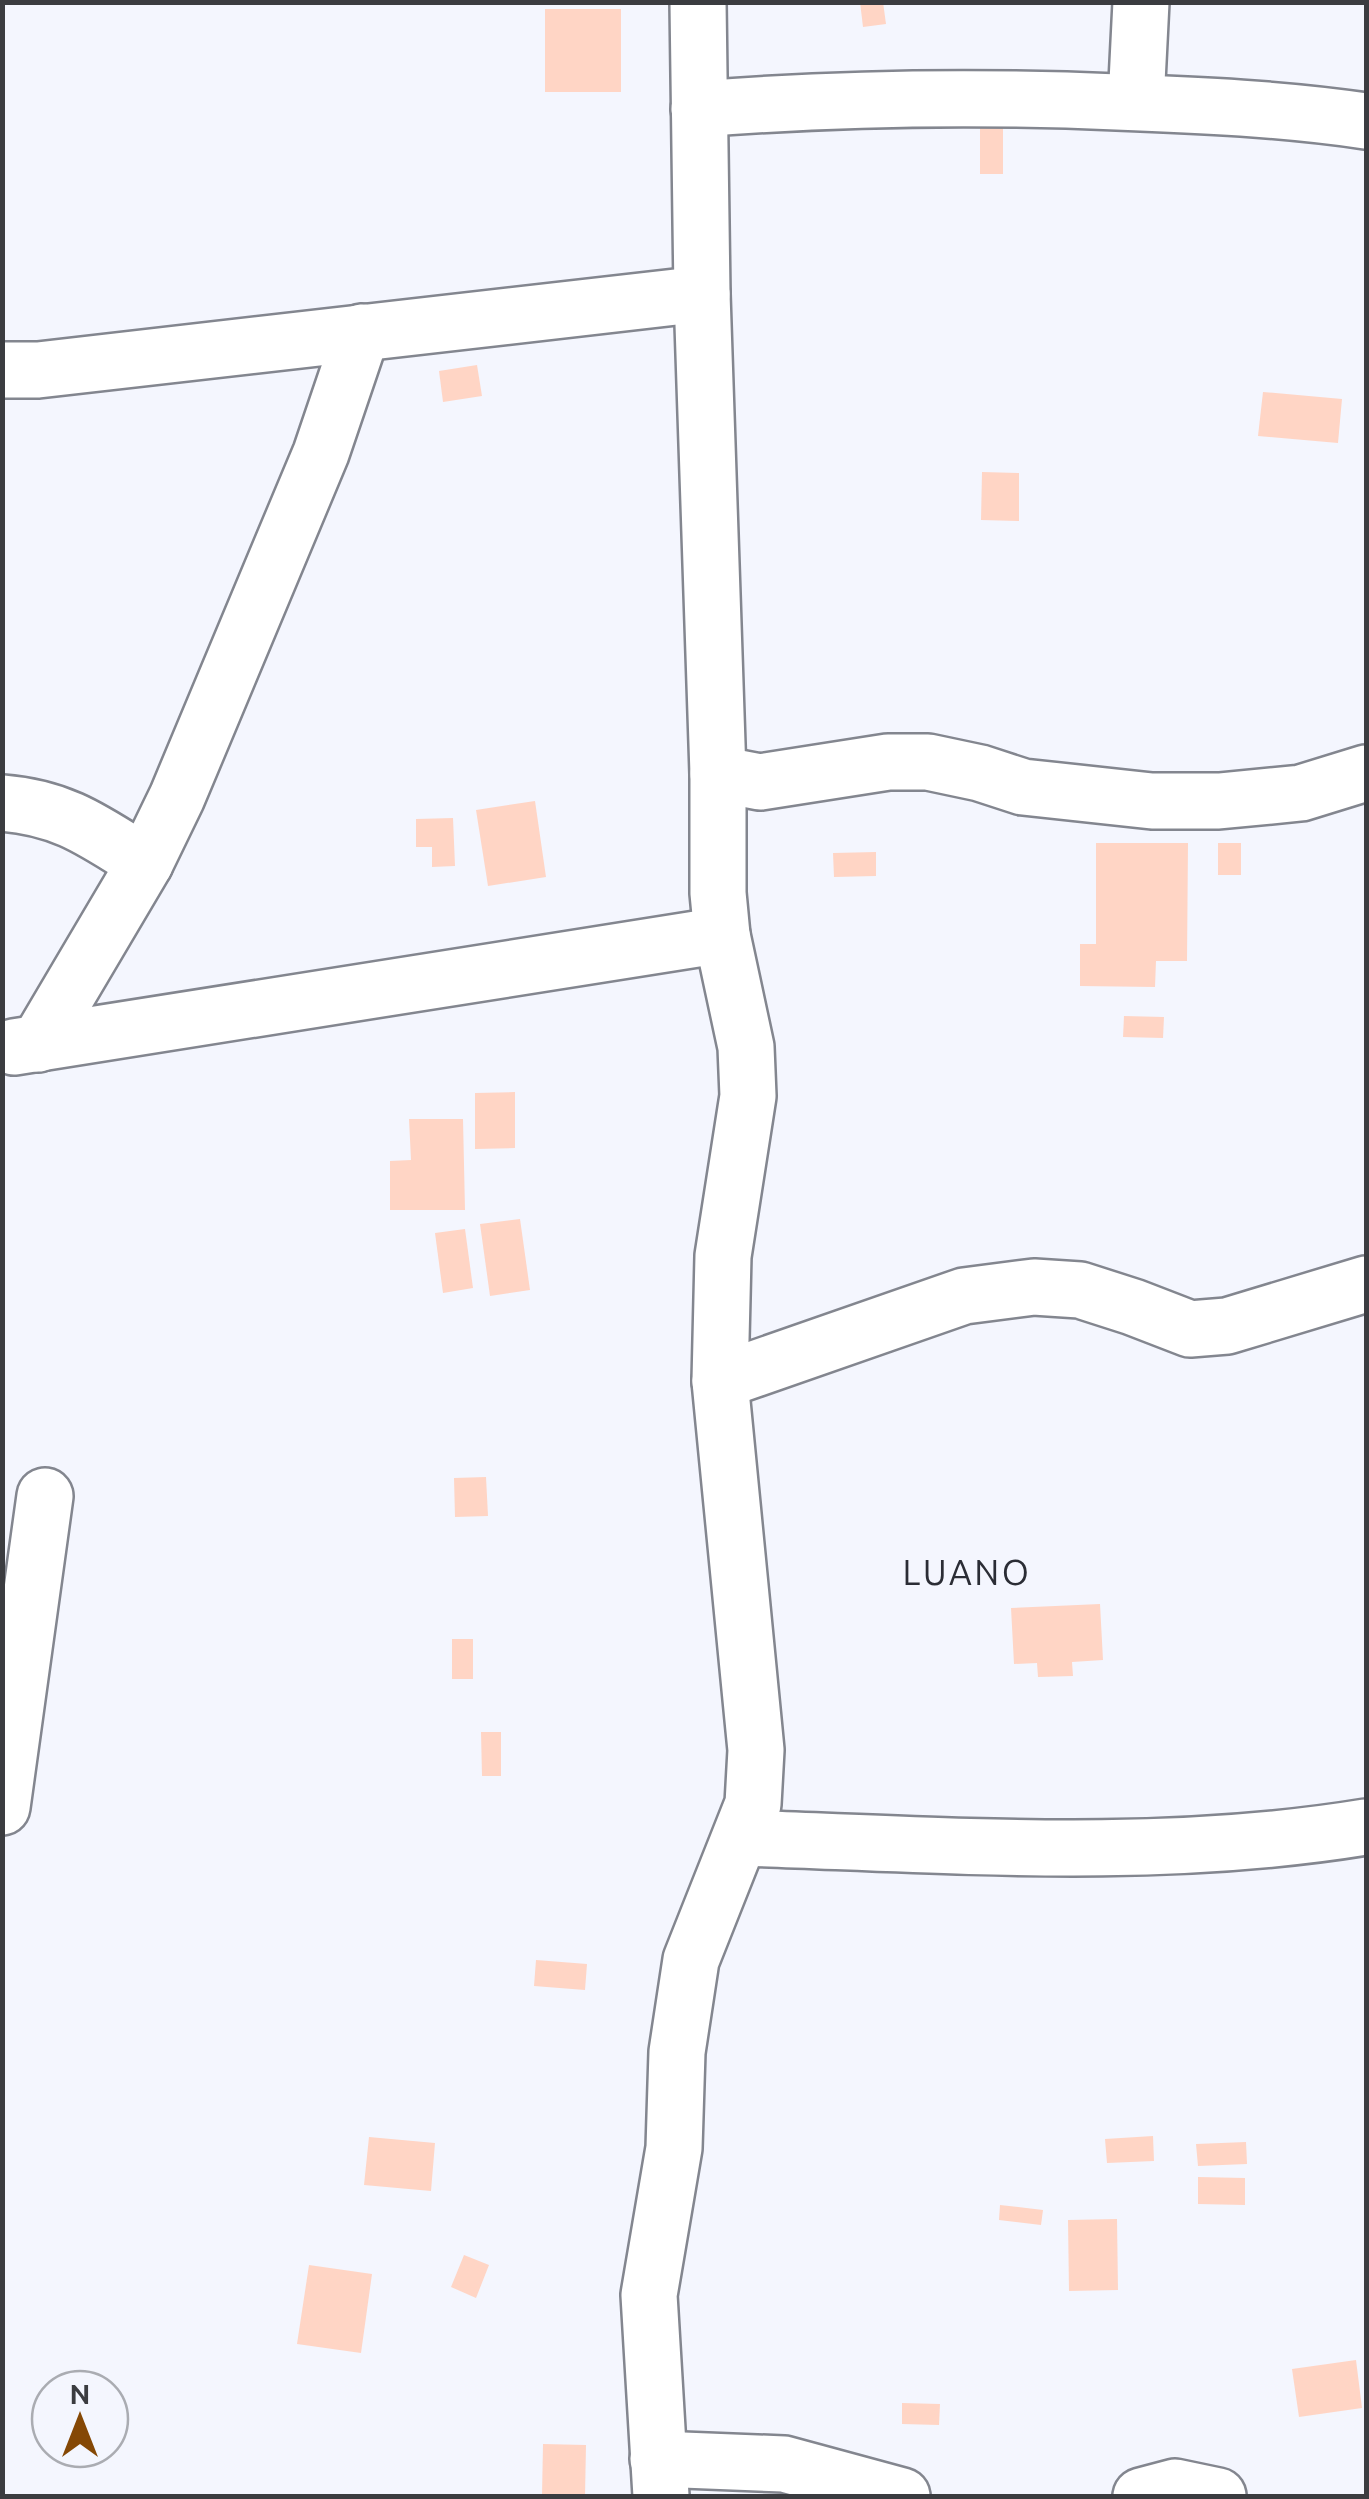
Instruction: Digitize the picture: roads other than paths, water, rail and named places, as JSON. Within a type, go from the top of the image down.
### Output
[{"type":"street","points":[[698,2],[717,860],[722,935],[743,1032],[748,1096],[723,1256],[720,1380],[756,1750],[753,1804],[691,1960],[681,2020],[674,2148],[649,2294],[660,2478],[784,2464],[902,2496]]},
{"type":"street","points":[[1136,102],[1141,2]]},
{"type":"street","points":[[699,109],[812,100],[1022,98],[1136,102],[1366,121]]},
{"type":"street","points":[[2,370],[38,370],[702,294]]},
{"type":"street","points":[[20,1046],[145,864],[218,704],[321,452],[362,332]]},
{"type":"street","points":[[718,774],[760,782],[888,762],[928,762],[1023,787],[1152,801],[1218,801],[1301,793],[1366,773]]},
{"type":"street","points":[[2,803],[46,808],[81,823],[145,864]]},
{"type":"street","points":[[20,1046],[722,935]]},
{"type":"street","points":[[720,1380],[964,1296],[1034,1287],[1080,1290],[1190,1329],[1227,1326],[1366,1284]]},
{"type":"street","points":[[2,1807],[45,1496]]},
{"type":"street","points":[[740,1838],[1122,1848],[1280,1841],[1366,1827]]},
{"type":"street","points":[[1141,2496],[1175,2487],[1218,2496]]},
{"type":"district","name":"LUANO","points":[[967,1573]]}]
